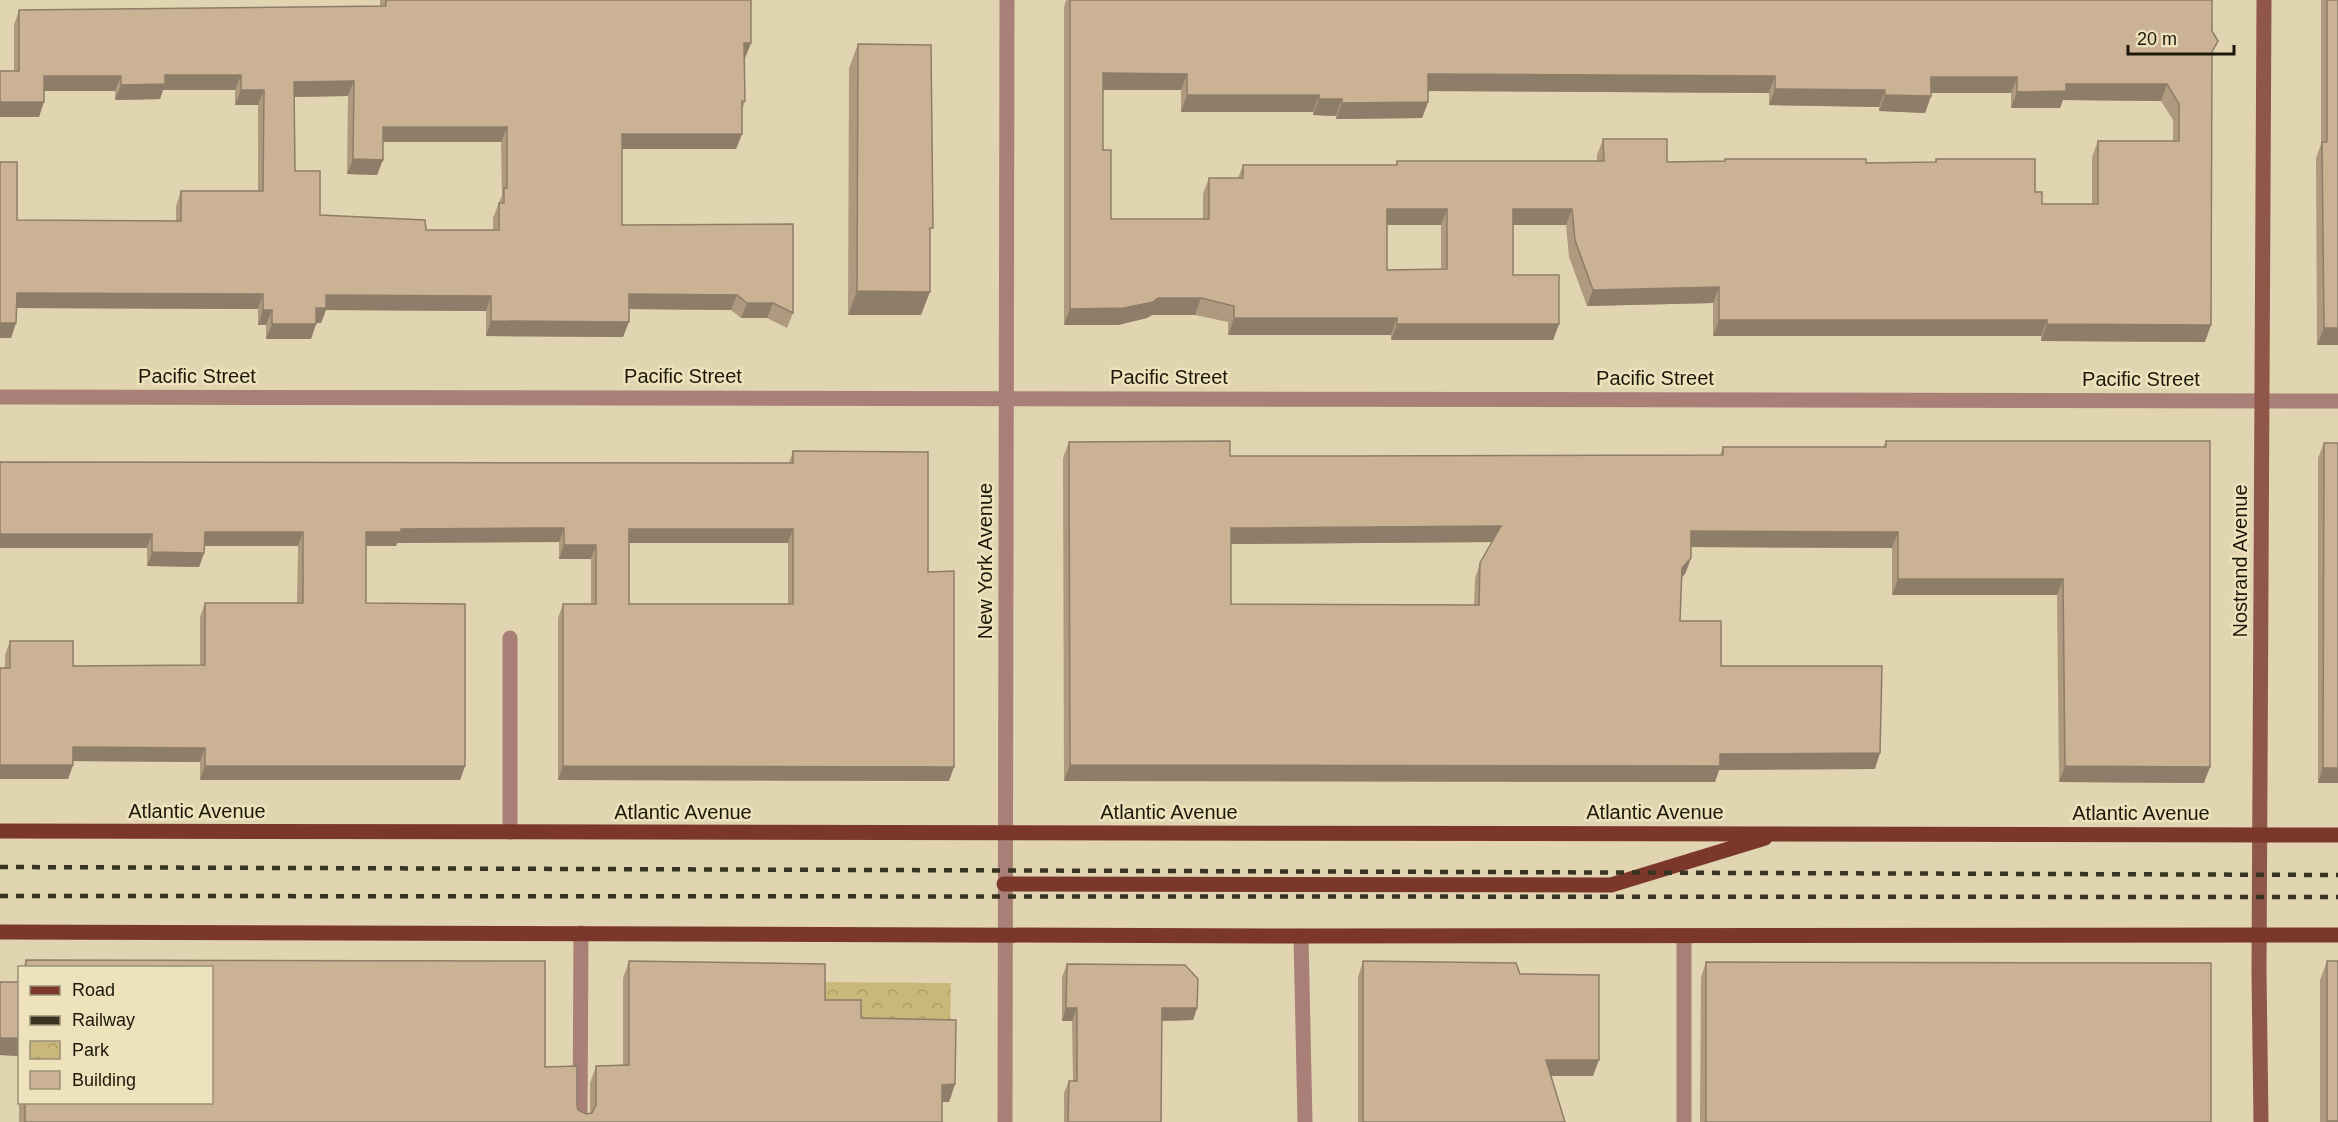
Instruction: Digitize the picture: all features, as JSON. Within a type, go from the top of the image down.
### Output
[{"type":"main road","name":"Nostrand Avenue","points":[[2261,1122],[2259,936],[2264,0]]},
{"type":"main road","name":"Atlantic Avenue","points":[[0,831],[2338,835]]},
{"type":"main road","points":[[1004,884],[1611,885],[1782,833]]},
{"type":"main road","points":[[0,932],[1300,936],[2338,935]]},
{"type":"street","name":"New York Avenue","points":[[1005,1122],[1007,0]]},
{"type":"street","name":"Pacific Street","points":[[0,397],[2338,401]]},
{"type":"street","points":[[510,638],[510,832]]},
{"type":"street","points":[[580,1122],[581,933]]},
{"type":"street","points":[[1300,936],[1305,1122]]},
{"type":"street","points":[[1684,936],[1684,1122]]},
{"type":"green space","points":[[819,982],[951,983],[950,1037],[818,1017]]},
{"type":"building","points":[[386,0],[751,0],[751,43],[744,43],[745,101],[742,101],[742,134],[622,134],[622,225],[793,224],[793,313],[773,303],[747,303],[737,295],[629,294],[629,322],[491,321],[491,296],[326,295],[326,308],[316,308],[316,324],[272,324],[272,310],[263,310],[263,294],[17,293],[16,323],[0,323],[0,162],[17,162],[17,220],[181,221],[181,191],[263,191],[264,90],[241,90],[241,75],[165,75],[165,84],[121,85],[121,76],[44,76],[44,102],[0,102],[0,71],[19,71],[19,10],[386,6]],"holes":[[[354,81],[353,159],[383,160],[383,127],[507,127],[507,188],[504,188],[504,203],[499,203],[499,230],[426,230],[425,220],[320,215],[320,171],[295,171],[294,82]]]},
{"type":"building","points":[[1070,0],[2212,0],[2212,31],[2218,41],[2212,52],[2211,325],[2047,324],[2047,320],[1719,320],[1719,287],[1593,290],[1575,240],[1572,209],[1513,209],[1513,275],[1559,275],[1559,324],[1397,324],[1397,318],[1234,318],[1234,306],[1201,298],[1158,298],[1153,302],[1124,308],[1070,309]],"holes":[[[1103,73],[1187,74],[1187,95],[1319,95],[1319,99],[1342,99],[1342,103],[1428,102],[1428,74],[1775,76],[1775,89],[1885,90],[1885,95],[1931,96],[1931,77],[2017,77],[2017,92],[2066,91],[2066,84],[2167,84],[2179,104],[2179,141],[2098,141],[2098,204],[2042,204],[2042,192],[2035,192],[2035,159],[1936,159],[1936,162],[1866,163],[1866,159],[1725,159],[1725,161],[1667,162],[1667,139],[1603,139],[1604,161],[1397,161],[1397,165],[1243,165],[1243,178],[1209,178],[1209,219],[1111,219],[1111,150],[1103,150]],[[1387,209],[1447,209],[1447,269],[1387,270]]]},
{"type":"building","points":[[2327,0],[2338,0],[2338,328],[2324,328],[2322,142],[2327,142]]},
{"type":"building","points":[[858,44],[931,45],[933,228],[930,228],[930,292],[857,291]]},
{"type":"building","points":[[1230,441],[1230,456],[1342,456],[1723,455],[1723,447],[1886,447],[1886,441],[2210,441],[2210,767],[2065,766],[2063,579],[1898,579],[1898,532],[1691,531],[1691,558],[1682,568],[1680,621],[1721,621],[1721,666],[1882,666],[1880,753],[1720,754],[1720,766],[1070,765],[1069,442]],"holes":[[[1501,526],[1480,563],[1479,605],[1231,604],[1231,528]]]},
{"type":"building","points":[[2324,443],[2338,443],[2338,768],[2323,768]]},
{"type":"building","points":[[793,451],[928,452],[928,572],[954,571],[954,767],[563,766],[563,604],[596,604],[596,545],[564,545],[564,528],[401,529],[401,532],[366,532],[366,603],[465,604],[465,766],[205,766],[205,748],[73,747],[73,765],[0,765],[0,668],[10,668],[10,641],[73,641],[73,666],[205,665],[205,603],[303,603],[303,532],[205,532],[204,553],[152,552],[152,534],[0,534],[0,462],[793,463]],"holes":[[[629,529],[793,529],[793,604],[629,604]]]},
{"type":"building","points":[[26,960],[545,961],[545,1067],[577,1066],[577,1105],[578,1110],[586,1114],[592,1113],[596,1105],[596,1066],[629,1065],[629,961],[825,964],[825,1000],[861,1000],[861,1018],[956,1020],[955,1084],[942,1085],[942,1122],[25,1122],[25,1104],[213,1104],[213,966],[26,966]]},
{"type":"building","points":[[1363,961],[1516,963],[1520,974],[1599,975],[1599,1060],[1546,1060],[1565,1122],[1363,1122]]},
{"type":"building","points":[[2327,961],[2338,961],[2338,1121],[2327,1121]]},
{"type":"building","points":[[1706,962],[2211,963],[2211,1122],[1706,1122]]},
{"type":"building","points":[[1067,964],[1185,965],[1198,979],[1197,1008],[1162,1008],[1161,1122],[1068,1122],[1069,1081],[1077,1081],[1077,1008],[1066,1008]]},
{"type":"building","points":[[0,982],[18,982],[18,1038],[0,1038]]},
{"type":"railway","points":[[0,867],[2338,875]]},
{"type":"railway","points":[[0,896],[2338,897]]}]
